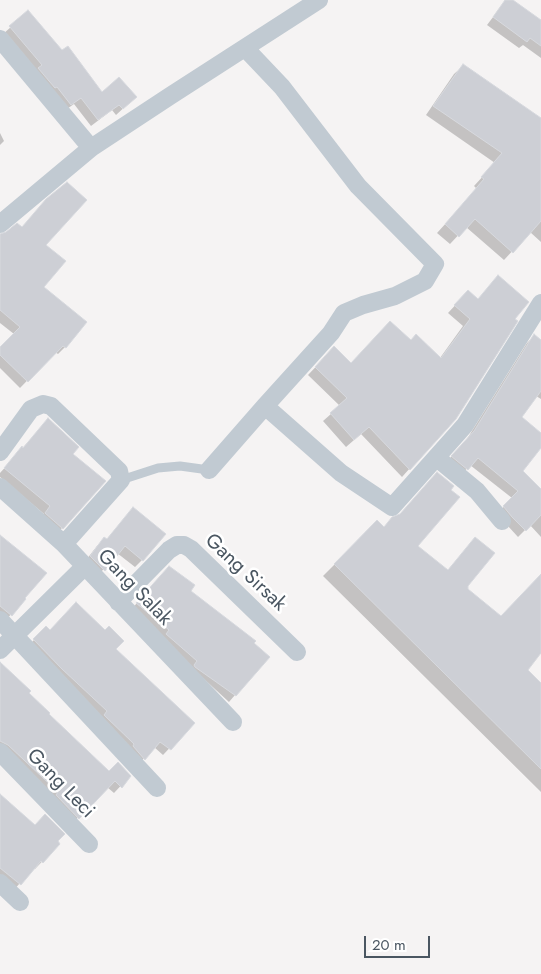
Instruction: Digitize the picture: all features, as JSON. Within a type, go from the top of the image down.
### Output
[{"type":"street","points":[[0,224],[91,148],[319,0]]},
{"type":"street","points":[[0,39],[91,148]]},
{"type":"street","points":[[209,470],[331,334],[344,313],[394,296],[425,281],[435,264],[358,186],[282,87],[245,48]]},
{"type":"street","points":[[265,406],[341,473],[392,507],[465,425],[541,303]]},
{"type":"street","points":[[0,452],[31,409],[43,404],[51,406],[118,471],[120,480],[64,544]]},
{"type":"street","points":[[437,458],[477,492],[502,521]]},
{"type":"street","name":"Gang Salak","points":[[0,487],[64,544],[233,722]]},
{"type":"street","name":"Gang Sirsak","points":[[118,602],[169,550],[177,545],[184,545],[191,549],[298,652]]},
{"type":"street","points":[[0,650],[84,567]]},
{"type":"street","points":[[0,620],[157,788]]},
{"type":"street","name":"Gang Leci","points":[[0,752],[89,844]]},
{"type":"street","points":[[0,883],[20,902]]},
{"type":"lane","points":[[120,480],[158,468],[180,466],[209,470]]},
{"type":"building","points":[[505,0],[513,0],[541,20],[541,46],[530,38],[527,42],[493,17]]},
{"type":"building","points":[[28,10],[62,50],[68,46],[102,92],[119,77],[137,97],[123,109],[119,105],[98,120],[81,98],[71,105],[57,87],[55,88],[38,68],[42,65],[9,26]]},
{"type":"building","points":[[463,64],[541,118],[541,221],[513,253],[475,219],[459,237],[445,224],[484,179],[481,177],[502,153],[433,106]]},
{"type":"building","points":[[67,182],[87,200],[46,245],[66,261],[44,287],[87,322],[66,348],[63,346],[28,382],[0,355],[0,347],[20,327],[0,310],[0,234],[6,232],[17,223],[22,227],[46,199]]},
{"type":"building","points":[[498,275],[529,302],[515,319],[518,321],[456,419],[410,470],[369,427],[354,440],[330,413],[347,398],[315,367],[334,346],[351,363],[390,321],[411,340],[416,334],[441,358],[470,319],[454,305],[468,290],[478,299]]},
{"type":"building","points":[[534,334],[541,340],[541,391],[522,417],[541,433],[541,448],[523,471],[541,489],[541,515],[526,531],[503,506],[518,491],[478,458],[468,470],[451,456],[474,431]]},
{"type":"building","points":[[48,418],[79,447],[73,454],[106,481],[63,529],[45,513],[50,506],[4,468]]},
{"type":"building","points":[[437,472],[454,486],[451,490],[460,497],[418,546],[448,570],[475,537],[495,553],[468,586],[468,589],[501,616],[541,574],[541,653],[528,670],[541,683],[541,769],[334,564],[377,520],[384,527],[392,517],[400,514]]},
{"type":"building","points":[[133,507],[166,534],[143,561],[125,546],[105,571],[90,556],[104,537],[107,539]]},
{"type":"building","points":[[0,535],[47,573],[12,616],[0,606]]},
{"type":"building","points":[[169,566],[195,585],[191,591],[256,641],[254,643],[270,657],[236,696],[195,667],[194,665],[197,661],[166,634],[169,630],[136,603]]},
{"type":"building","points":[[76,602],[105,630],[109,626],[124,641],[116,649],[195,723],[171,750],[160,742],[145,760],[133,746],[134,744],[104,715],[107,711],[33,639],[46,626],[50,630]]},
{"type":"building","points":[[0,662],[31,691],[29,693],[49,714],[109,771],[118,762],[131,776],[122,788],[115,781],[79,819],[56,795],[58,792],[8,745],[0,741]]},
{"type":"building","points":[[0,794],[35,825],[45,814],[65,834],[58,841],[60,844],[43,863],[41,861],[21,885],[0,868]]}]
